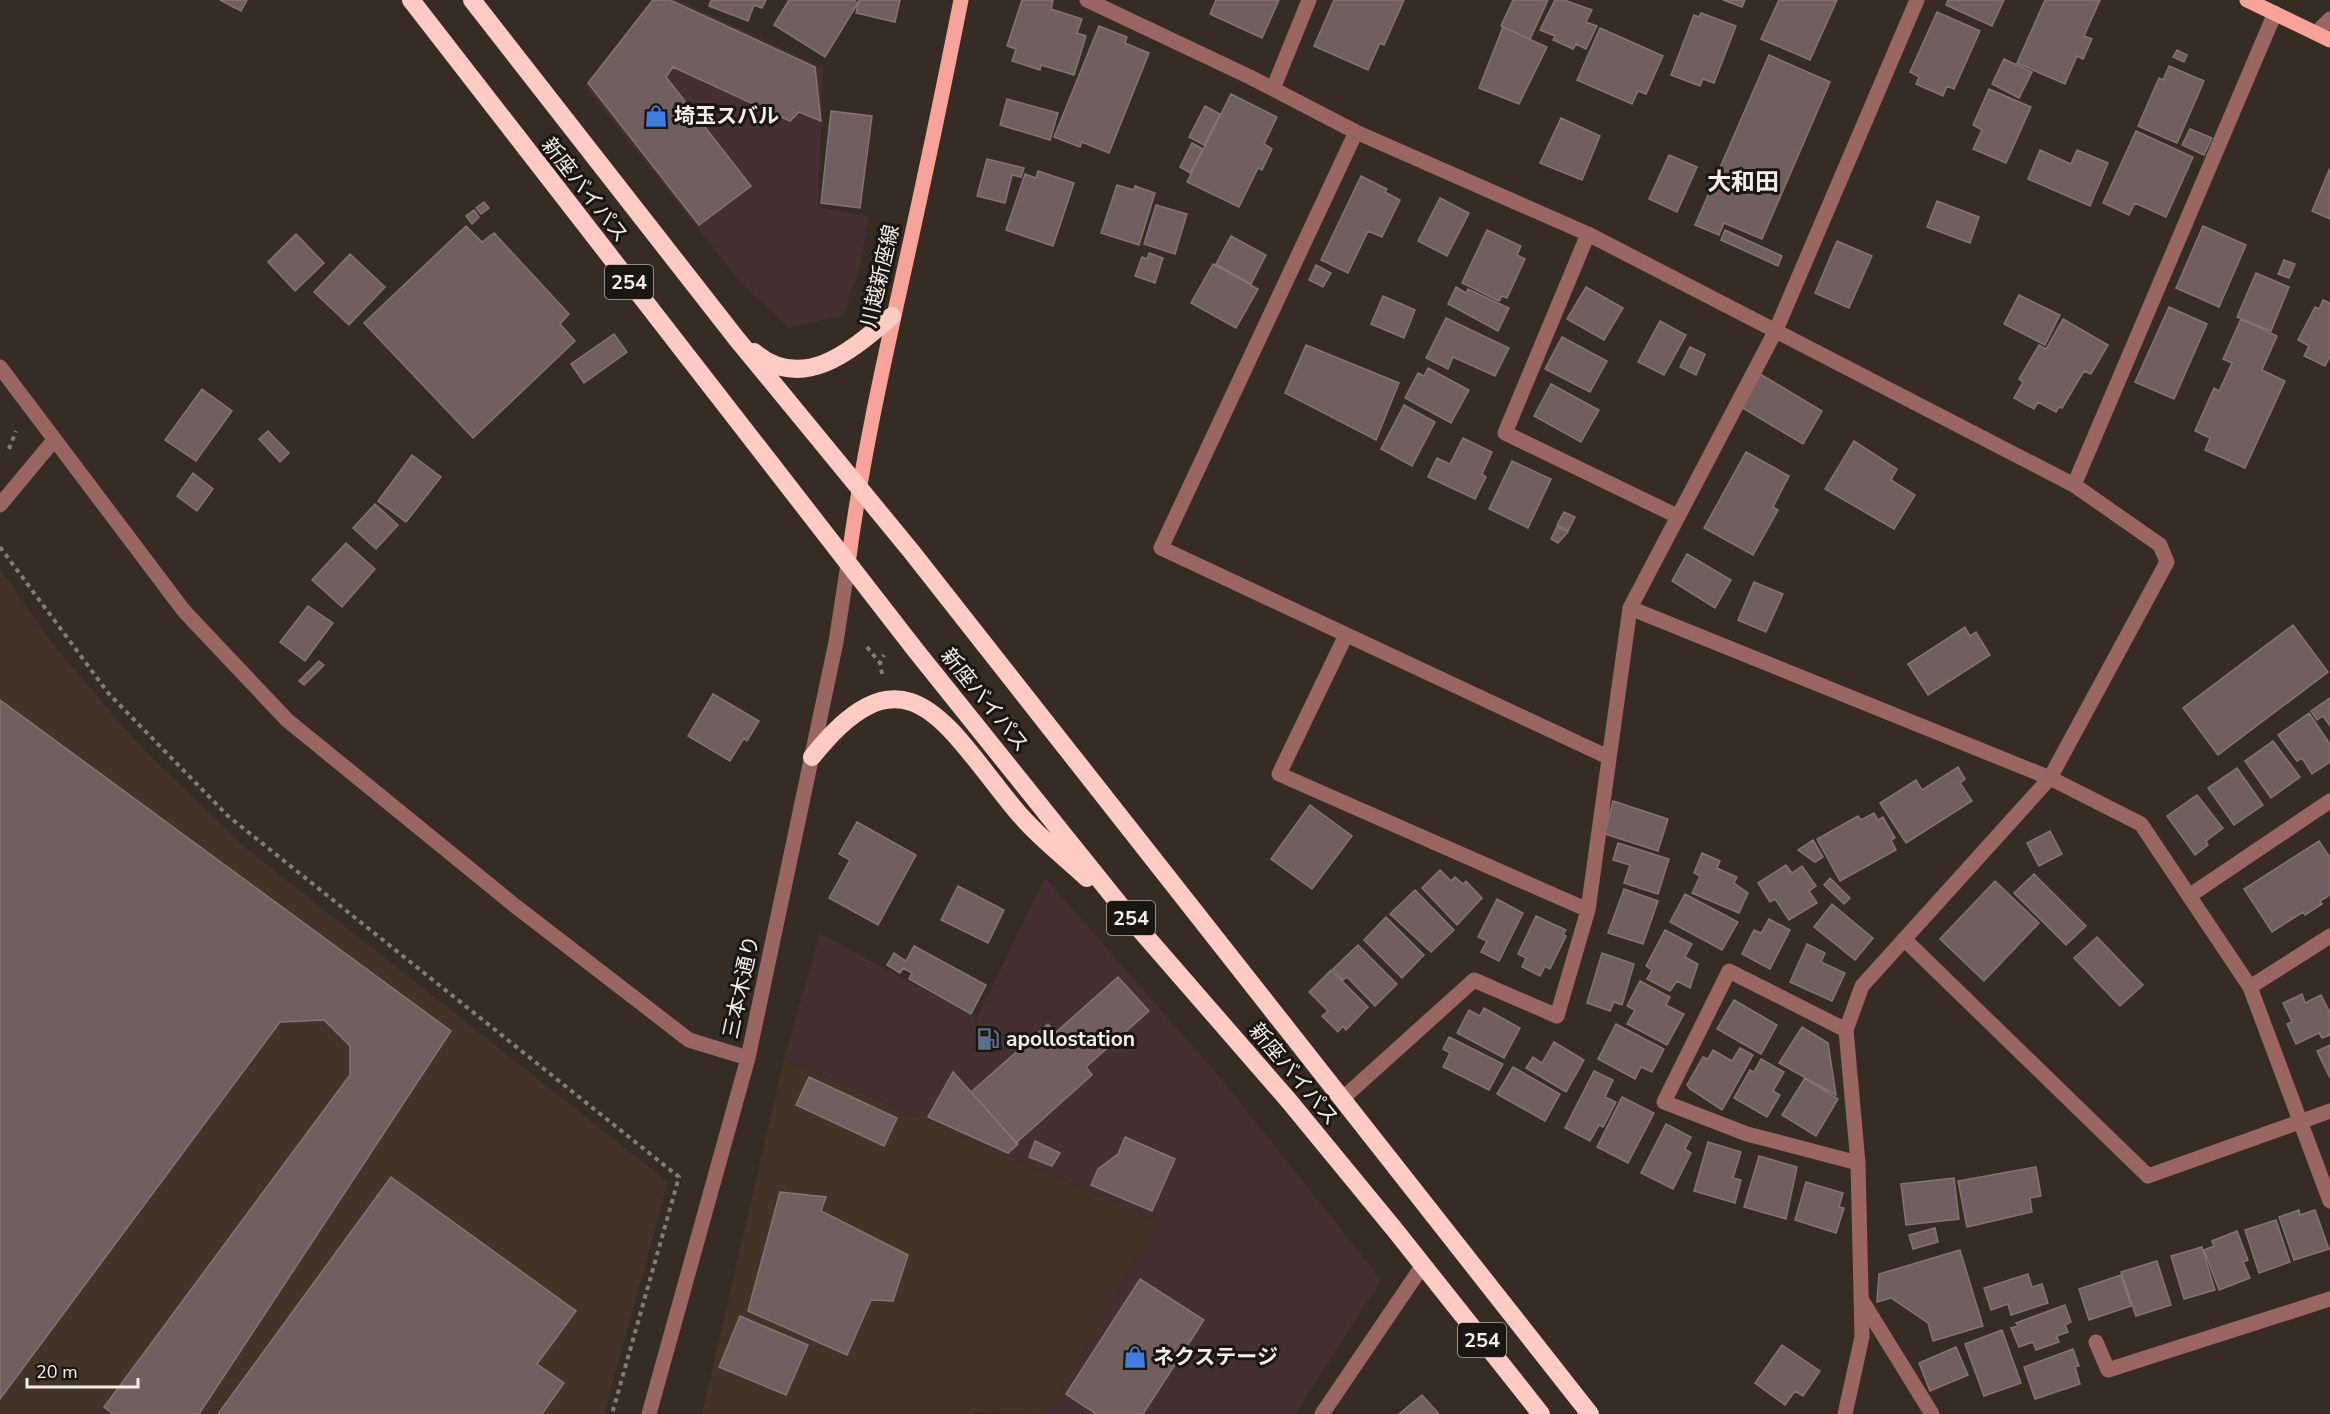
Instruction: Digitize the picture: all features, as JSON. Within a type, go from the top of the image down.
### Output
[{"type":"highway","name":"新座バイパス","points":[[411,0],[848,564],[1136,925],[1289,1101],[1424,1265],[1540,1414]]},
{"type":"highway","name":"新座バイパス","points":[[472,0],[736,338],[911,551],[1590,1414]]},
{"type":"highway","points":[[736,338],[766,362],[787,369],[814,368],[836,359],[892,316]]},
{"type":"highway","points":[[812,757],[848,719],[873,703],[900,698],[917,703],[930,711],[958,740],[1017,812],[1136,925]]},
{"type":"main road","name":"川越新座線","points":[[848,564],[858,489],[892,316],[924,179],[961,0]]},
{"type":"main road","points":[[2247,0],[2323,37]]},
{"type":"street","points":[[1088,0],[1273,89],[1356,132],[1588,234],[2074,484],[2160,545],[2167,562],[2050,778],[1862,986],[1846,1030],[1858,1163],[1862,1337],[1845,1414]]},
{"type":"street","points":[[1273,89],[1309,0]]},
{"type":"street","points":[[1342,1100],[1474,981],[1557,1016],[1588,910],[1630,608],[1776,330],[1917,0]]},
{"type":"street","points":[[2074,484],[2275,14]]},
{"type":"street","points":[[2323,37],[2330,19]]},
{"type":"street","points":[[1356,132],[1161,548],[1608,757]]},
{"type":"street","points":[[1588,234],[1505,432],[1677,516]]},
{"type":"street","points":[[0,367],[184,611],[287,720],[514,905],[689,1040],[747,1058]]},
{"type":"street","points":[[0,505],[54,440]]},
{"type":"street","name":"三本木通り","points":[[649,1414],[747,1058],[836,642],[848,564]]},
{"type":"street","points":[[1630,608],[2050,778],[2141,824],[2250,987],[2330,1201]]},
{"type":"street","points":[[1346,635],[1279,774],[1588,910]]},
{"type":"street","points":[[2189,896],[2330,801]]},
{"type":"street","points":[[2250,987],[2330,936]]},
{"type":"street","points":[[1904,939],[2148,1176],[2330,1111]]},
{"type":"street","points":[[1846,1030],[1729,971],[1664,1102],[1747,1134],[1858,1163]]},
{"type":"street","points":[[1322,1414],[1424,1265]]},
{"type":"street","points":[[1861,1298],[1932,1414]]},
{"type":"street","points":[[2096,1342],[2108,1370],[2330,1299]]},
{"type":"path","points":[[5,453],[16,431],[11,423]]},
{"type":"path","points":[[0,547],[108,694],[228,816],[679,1177],[612,1414]]},
{"type":"path","points":[[867,647],[880,663],[882,678]]},
{"type":"path","points":[[880,663],[884,654]]},
{"type":"shaded area","points":[[651,0],[679,0],[823,68],[818,207],[869,217],[860,266],[843,316],[789,327],[743,285],[585,86]]},
{"type":"shaded area","points":[[0,569],[51,642],[136,742],[247,849],[668,1182],[604,1414],[0,1414]]},
{"type":"shaded area","points":[[1045,878],[1227,1086],[1381,1280],[1295,1414],[1049,1414],[1156,1220],[784,1059],[820,934],[977,1018]]},
{"type":"shaded area","points":[[784,1059],[1156,1220],[1049,1414],[974,1412],[973,1414],[702,1414]]},
{"type":"building","points":[[220,0],[247,0],[241,11]]},
{"type":"building","name":"埼玉スバル","points":[[653,0],[670,0],[815,67],[821,121],[799,112],[790,121],[673,67],[666,77],[751,186],[699,225],[588,83]]},
{"type":"building","points":[[711,0],[766,0],[762,8],[754,5],[748,21],[709,6]]},
{"type":"building","points":[[789,0],[854,0],[858,3],[825,57],[774,25]]},
{"type":"building","points":[[859,0],[900,0],[895,22],[856,13]]},
{"type":"building","points":[[1022,0],[1050,0],[1053,1],[1051,9],[1082,19],[1077,33],[1086,36],[1074,75],[1041,65],[1040,70],[1012,61],[1016,49],[1007,46]]},
{"type":"building","points":[[1216,0],[1279,0],[1262,38],[1210,14]]},
{"type":"building","points":[[1334,0],[1404,0],[1384,45],[1380,43],[1368,70],[1314,46]]},
{"type":"building","points":[[1513,0],[1548,0],[1530,39],[1501,26]]},
{"type":"building","points":[[1555,0],[1564,0],[1592,10],[1586,22],[1597,26],[1586,49],[1576,44],[1573,49],[1553,40],[1555,36],[1540,30]]},
{"type":"building","points":[[1723,0],[1745,0],[1742,7]]},
{"type":"building","points":[[1779,0],[1837,0],[1810,60],[1761,39]]},
{"type":"building","points":[[1948,0],[2004,0],[1992,26],[1946,5]]},
{"type":"building","points":[[2045,0],[2100,0],[2084,36],[2092,39],[2083,59],[2077,56],[2065,84],[2017,63]]},
{"type":"building","points":[[1937,12],[1980,31],[1954,89],[1947,86],[1943,96],[1916,84],[1919,77],[1910,72]]},
{"type":"building","points":[[1701,13],[1736,26],[1714,83],[1703,79],[1700,86],[1671,75],[1694,15],[1699,17]]},
{"type":"building","points":[[1099,26],[1127,37],[1125,43],[1149,53],[1109,153],[1082,142],[1080,147],[1054,137]]},
{"type":"building","points":[[1503,27],[1547,47],[1519,104],[1479,88]]},
{"type":"building","points":[[1600,28],[1663,56],[1646,94],[1638,91],[1632,104],[1577,80]]},
{"type":"building","points":[[2177,50],[2187,55],[2184,62],[2173,57]]},
{"type":"building","points":[[1769,55],[1830,82],[1762,239],[1724,223],[1719,235],[1695,225]]},
{"type":"building","points":[[2004,59],[2032,72],[2019,98],[1992,84]]},
{"type":"building","points":[[2169,66],[2204,81],[2177,143],[2138,126],[2159,78],[2163,80]]},
{"type":"building","points":[[1989,89],[2031,107],[2006,163],[1973,149],[1982,130],[1973,125]]},
{"type":"building","points":[[1231,94],[1277,117],[1264,144],[1272,149],[1262,170],[1258,168],[1239,207],[1187,182]]},
{"type":"building","points":[[1007,99],[1058,113],[1050,140],[1000,125]]},
{"type":"building","points":[[1205,106],[1220,114],[1204,145],[1189,137]]},
{"type":"building","points":[[831,111],[872,116],[860,208],[821,203]]},
{"type":"building","points":[[1561,118],[1600,136],[1582,180],[1540,163]]},
{"type":"building","points":[[2190,129],[2212,138],[2204,155],[2182,145]]},
{"type":"building","points":[[2136,131],[2193,157],[2166,217],[2135,203],[2129,215],[2103,203]]},
{"type":"building","points":[[1192,143],[1203,149],[1190,173],[1180,167]]},
{"type":"building","points":[[2040,150],[2071,164],[2077,150],[2108,163],[2090,206],[2028,179]]},
{"type":"building","points":[[1669,155],[1697,167],[1677,212],[1649,199]]},
{"type":"building","points":[[987,159],[1024,168],[1021,177],[1012,175],[1005,203],[977,196]]},
{"type":"building","points":[[2330,168],[2330,219],[2312,211]]},
{"type":"building","points":[[1038,171],[1074,183],[1053,246],[1006,230],[1025,174],[1036,178]]},
{"type":"building","points":[[1361,176],[1387,189],[1385,192],[1400,200],[1382,237],[1368,231],[1348,273],[1321,260]]},
{"type":"building","points":[[1117,185],[1134,190],[1135,186],[1155,193],[1139,245],[1101,233]]},
{"type":"building","points":[[1440,198],[1469,213],[1447,256],[1418,241]]},
{"type":"building","points":[[1937,201],[1979,217],[1970,243],[1927,227]]},
{"type":"building","points":[[484,202],[489,208],[481,214],[476,208]]},
{"type":"building","points":[[1156,205],[1187,214],[1175,254],[1144,244]]},
{"type":"building","points":[[474,210],[479,217],[472,224],[466,216]]},
{"type":"building","points":[[466,226],[482,242],[494,233],[569,314],[560,324],[575,341],[473,438],[364,323]]},
{"type":"building","points":[[2203,226],[2246,245],[2219,307],[2176,288]]},
{"type":"building","points":[[1487,230],[1521,246],[1517,255],[1525,259],[1507,298],[1502,296],[1499,301],[1462,283]]},
{"type":"building","points":[[1725,230],[1782,256],[1778,266],[1721,240]]},
{"type":"building","points":[[296,234],[324,263],[295,291],[268,262]]},
{"type":"building","points":[[1231,236],[1266,255],[1251,284],[1216,264]]},
{"type":"building","points":[[1837,241],[1872,256],[1849,308],[1815,293]]},
{"type":"building","points":[[1149,253],[1163,258],[1155,283],[1135,276],[1142,257],[1147,259]]},
{"type":"building","points":[[350,254],[385,287],[349,325],[314,292]]},
{"type":"building","points":[[2284,260],[2295,264],[2289,278],[2278,274]]},
{"type":"building","points":[[1213,264],[1258,289],[1236,328],[1191,303]]},
{"type":"building","points":[[1316,265],[1331,273],[1323,287],[1309,280]]},
{"type":"building","points":[[2256,273],[2289,287],[2271,331],[2237,317]]},
{"type":"building","points":[[1456,287],[1466,293],[1468,289],[1509,308],[1498,331],[1448,304]]},
{"type":"building","points":[[1586,287],[1623,308],[1604,340],[1567,319]]},
{"type":"building","points":[[2019,295],[2060,315],[2045,345],[2004,324]]},
{"type":"building","points":[[1383,296],[1415,310],[1404,338],[1371,324]]},
{"type":"building","points":[[2323,300],[2330,303],[2330,356],[2325,366],[2304,356],[2309,346],[2298,340],[2315,307],[2319,309]]},
{"type":"building","points":[[2169,307],[2207,324],[2174,399],[2135,382]]},
{"type":"building","points":[[1446,318],[1509,348],[1495,376],[1453,357],[1448,369],[1426,358]]},
{"type":"building","points":[[2063,319],[2108,345],[2091,374],[2084,371],[2062,408],[2059,407],[2056,412],[2038,402],[2034,409],[2014,398],[2023,382],[2019,379],[2039,345],[2046,349]]},
{"type":"building","points":[[2241,319],[2277,336],[2262,370],[2285,381],[2245,468],[2205,450],[2210,438],[2195,431],[2214,388],[2219,391],[2232,363],[2223,359]]},
{"type":"building","points":[[1660,321],[1686,335],[1664,375],[1638,362]]},
{"type":"building","points":[[614,334],[627,352],[584,383],[571,364]]},
{"type":"building","points":[[1562,337],[1607,361],[1590,392],[1545,369]]},
{"type":"building","points":[[1306,345],[1399,383],[1376,440],[1285,393]]},
{"type":"building","points":[[1690,347],[1705,354],[1696,375],[1680,367]]},
{"type":"building","points":[[1428,368],[1469,390],[1451,423],[1405,398],[1418,373],[1424,376]]},
{"type":"building","points":[[1760,374],[1822,411],[1803,444],[1741,407]]},
{"type":"building","points":[[1551,384],[1599,410],[1581,442],[1534,416]]},
{"type":"building","points":[[202,389],[232,411],[196,461],[165,440]]},
{"type":"building","points":[[1404,405],[1435,422],[1412,466],[1381,449]]},
{"type":"building","points":[[268,431],[289,453],[280,462],[259,439]]},
{"type":"building","points":[[1463,438],[1492,452],[1482,474],[1486,477],[1475,499],[1428,477],[1437,458],[1450,464]]},
{"type":"building","points":[[1854,441],[1897,469],[1891,480],[1915,495],[1894,529],[1825,489]]},
{"type":"building","points":[[1746,452],[1789,476],[1773,507],[1778,510],[1753,555],[1704,528]]},
{"type":"building","points":[[412,455],[441,477],[406,522],[378,501]]},
{"type":"building","points":[[1512,461],[1551,479],[1528,528],[1489,509]]},
{"type":"building","points":[[193,473],[213,489],[197,511],[177,496]]},
{"type":"building","points":[[375,504],[398,525],[376,549],[353,528]]},
{"type":"building","points":[[1564,512],[1575,517],[1568,531],[1557,525]]},
{"type":"building","points":[[1557,527],[1568,532],[1558,543],[1551,539]]},
{"type":"building","points":[[346,543],[375,569],[342,607],[312,580]]},
{"type":"building","points":[[1687,554],[1731,580],[1715,608],[1672,581]]},
{"type":"building","points":[[1754,582],[1783,594],[1766,632],[1738,620]]},
{"type":"building","points":[[308,606],[333,623],[305,661],[280,642]]},
{"type":"building","points":[[2293,625],[2328,672],[2218,755],[2183,708]]},
{"type":"building","points":[[1965,627],[1970,636],[1976,632],[1990,655],[1928,695],[1908,664]]},
{"type":"building","points":[[319,661],[324,665],[304,685],[299,681]]},
{"type":"building","points":[[713,694],[759,721],[747,741],[744,738],[730,761],[688,736]]},
{"type":"building","points":[[2330,698],[2330,726],[2323,716],[2317,720],[2311,711]]},
{"type":"building","points":[[0,700],[451,1031],[199,1414],[113,1414],[104,1407],[350,1075],[350,1046],[324,1020],[280,1022],[0,1399]]},
{"type":"building","points":[[2309,713],[2330,744],[2330,762],[2312,774],[2302,758],[2297,761],[2278,735]]},
{"type":"building","points":[[2273,741],[2300,777],[2271,798],[2245,761]]},
{"type":"building","points":[[1958,767],[1965,779],[1960,783],[1972,801],[1906,843],[1880,803],[1916,780],[1922,790]]},
{"type":"building","points":[[2237,768],[2263,805],[2234,825],[2208,788]]},
{"type":"building","points":[[2197,795],[2223,828],[2206,841],[2208,845],[2195,855],[2167,816]]},
{"type":"building","points":[[1613,801],[1668,819],[1658,851],[1605,834]]},
{"type":"building","points":[[1310,805],[1352,836],[1312,889],[1271,859]]},
{"type":"building","points":[[1874,813],[1878,820],[1883,817],[1895,838],[1891,840],[1896,850],[1840,881],[1817,839],[1858,816],[1861,820]]},
{"type":"building","points":[[857,822],[916,855],[878,925],[829,898],[850,860],[839,854]]},
{"type":"building","points":[[2050,831],[2062,854],[2039,866],[2027,843]]},
{"type":"building","points":[[1813,840],[1823,857],[1815,862],[1798,850]]},
{"type":"building","points":[[2319,841],[2330,858],[2330,895],[2320,901],[2322,904],[2305,915],[2303,912],[2272,932],[2244,889]]},
{"type":"building","points":[[1618,843],[1669,859],[1658,894],[1624,883],[1630,865],[1613,860]]},
{"type":"building","points":[[1702,853],[1720,861],[1717,868],[1737,877],[1734,883],[1748,893],[1739,913],[1692,893],[1700,876],[1694,873]]},
{"type":"building","points":[[1786,865],[1792,873],[1802,866],[1816,886],[1809,891],[1817,903],[1789,920],[1775,899],[1770,902],[1758,883]]},
{"type":"building","points":[[1440,870],[1451,881],[1455,877],[1463,884],[1466,881],[1482,898],[1457,925],[1422,888]]},
{"type":"building","points":[[2034,874],[2086,926],[2066,945],[2014,893]]},
{"type":"building","points":[[1830,878],[1850,898],[1844,904],[1824,885]]},
{"type":"building","points":[[1995,881],[2039,923],[1984,981],[1940,939]]},
{"type":"building","points":[[958,886],[1004,910],[988,943],[941,920]]},
{"type":"building","points":[[1624,889],[1658,901],[1643,944],[1608,933]]},
{"type":"building","points":[[1415,890],[1454,930],[1431,952],[1390,914]]},
{"type":"building","points":[[1685,894],[1738,922],[1722,950],[1670,922]]},
{"type":"building","points":[[1497,899],[1523,913],[1499,961],[1481,952],[1487,941],[1478,937]]},
{"type":"building","points":[[1832,904],[1873,938],[1855,960],[1814,927]]},
{"type":"building","points":[[1536,916],[1566,930],[1563,934],[1566,936],[1550,969],[1545,966],[1540,976],[1522,967],[1526,958],[1518,954]]},
{"type":"building","points":[[1386,917],[1424,955],[1402,978],[1364,940]]},
{"type":"building","points":[[1769,919],[1790,930],[1770,969],[1742,954],[1754,930],[1761,933]]},
{"type":"building","points":[[1665,930],[1692,944],[1685,957],[1698,964],[1690,988],[1677,981],[1670,991],[1647,979],[1652,970],[1646,966]]},
{"type":"building","points":[[2097,937],[2143,985],[2120,1006],[2074,958]]},
{"type":"building","points":[[1807,944],[1825,953],[1821,962],[1845,973],[1832,1001],[1790,982]]},
{"type":"building","points":[[1358,945],[1397,984],[1375,1006],[1347,977],[1343,980],[1333,969]]},
{"type":"building","points":[[914,946],[986,985],[971,1014],[909,979],[912,973],[903,968],[900,973],[887,965],[894,953],[906,961]]},
{"type":"building","points":[[1602,953],[1634,964],[1622,1005],[1614,1002],[1610,1011],[1587,1003]]},
{"type":"building","points":[[1331,970],[1368,1007],[1346,1030],[1343,1026],[1338,1032],[1322,1016],[1328,1011],[1309,992]]},
{"type":"building","points":[[1118,977],[1149,1011],[1086,1067],[1092,1075],[1016,1143],[971,1092],[1048,1024],[1055,1033]]},
{"type":"building","points":[[1640,981],[1670,997],[1666,1005],[1684,1014],[1667,1045],[1627,1024],[1635,1010],[1627,1006]]},
{"type":"building","points":[[2302,994],[2305,1003],[2321,995],[2330,1013],[2330,1035],[2322,1038],[2319,1033],[2296,1044],[2287,1024],[2292,1022],[2283,1003]]},
{"type":"building","points":[[1734,1000],[1777,1025],[1761,1054],[1717,1029]]},
{"type":"building","points":[[1484,1008],[1520,1028],[1504,1058],[1457,1033],[1469,1010],[1480,1016]]},
{"type":"building","points":[[1616,1024],[1664,1049],[1652,1072],[1641,1067],[1635,1079],[1598,1059]]},
{"type":"building","points":[[1802,1027],[1828,1043],[1836,1095],[1779,1063]]},
{"type":"building","points":[[1449,1037],[1503,1064],[1489,1090],[1443,1067],[1450,1053],[1443,1049]]},
{"type":"building","points":[[1554,1042],[1584,1060],[1566,1092],[1526,1068],[1533,1057],[1542,1063]]},
{"type":"building","points":[[2330,1045],[2330,1078],[2317,1051]]},
{"type":"building","points":[[1740,1048],[1753,1055],[1722,1110],[1690,1089],[1687,1085],[1703,1057],[1708,1059],[1713,1050],[1732,1061]]},
{"type":"building","points":[[1761,1059],[1784,1072],[1773,1091],[1780,1095],[1767,1117],[1734,1098],[1750,1070],[1754,1072]]},
{"type":"building","points":[[1513,1067],[1560,1094],[1545,1121],[1497,1094]]},
{"type":"building","points":[[1594,1071],[1613,1080],[1605,1097],[1616,1102],[1603,1127],[1599,1125],[1590,1141],[1565,1128]]},
{"type":"building","points":[[953,1072],[1018,1144],[1008,1153],[928,1117]]},
{"type":"building","points":[[809,1077],[897,1118],[884,1146],[796,1105]]},
{"type":"building","points":[[1805,1078],[1838,1099],[1816,1136],[1782,1115]]},
{"type":"building","points":[[1622,1097],[1654,1113],[1628,1163],[1597,1147]]},
{"type":"building","points":[[1666,1124],[1691,1137],[1685,1149],[1691,1153],[1673,1189],[1641,1173]]},
{"type":"building","points":[[1125,1137],[1175,1159],[1152,1211],[1091,1185],[1098,1169],[1118,1154]]},
{"type":"building","points":[[1035,1141],[1060,1153],[1052,1166],[1029,1157]]},
{"type":"building","points":[[1708,1142],[1741,1152],[1733,1178],[1741,1180],[1735,1203],[1694,1191]]},
{"type":"building","points":[[1759,1156],[1797,1167],[1786,1219],[1744,1207]]},
{"type":"building","points":[[2036,1167],[2041,1196],[2030,1198],[2032,1212],[1967,1227],[1958,1181]]},
{"type":"building","points":[[391,1177],[576,1311],[537,1364],[564,1383],[542,1414],[218,1414]]},
{"type":"building","points":[[1954,1178],[1959,1219],[1906,1225],[1901,1184]]},
{"type":"building","points":[[1806,1182],[1843,1193],[1839,1207],[1844,1208],[1836,1233],[1795,1220]]},
{"type":"building","points":[[780,1192],[826,1197],[821,1211],[908,1255],[893,1301],[871,1300],[847,1355],[748,1311]]},
{"type":"building","points":[[2299,1210],[2300,1215],[2315,1210],[2329,1249],[2294,1260],[2279,1217]]},
{"type":"building","points":[[2276,1220],[2290,1262],[2259,1273],[2245,1230]]},
{"type":"building","points":[[1935,1228],[1938,1242],[1913,1249],[1909,1235]]},
{"type":"building","points":[[2237,1231],[2248,1260],[2243,1262],[2250,1278],[2219,1290],[2204,1250],[2214,1246],[2212,1241]]},
{"type":"building","points":[[2202,1247],[2215,1290],[2184,1299],[2171,1256]]},
{"type":"building","points":[[1960,1250],[1983,1326],[1933,1341],[1928,1323],[1891,1298],[1877,1302],[1879,1274]]},
{"type":"building","points":[[2157,1261],[2171,1305],[2136,1316],[2121,1272]]},
{"type":"building","points":[[2028,1274],[2032,1287],[2042,1284],[2048,1303],[2011,1315],[2008,1304],[1991,1310],[1984,1288]]},
{"type":"building","points":[[2121,1275],[2131,1306],[2089,1320],[2079,1289]]},
{"type":"building","name":"ネクステージ","points":[[1140,1279],[1204,1320],[1143,1414],[1096,1414],[1066,1394]]},
{"type":"building","points":[[2065,1305],[2071,1322],[2065,1325],[2068,1332],[2057,1336],[2059,1342],[2036,1350],[2033,1342],[2019,1347],[2011,1328],[2018,1326],[2016,1323]]},
{"type":"building","points":[[740,1316],[808,1345],[786,1395],[719,1367]]},
{"type":"building","points":[[2002,1330],[2021,1383],[1984,1396],[1965,1344]]},
{"type":"building","points":[[1782,1345],[1820,1371],[1803,1396],[1795,1391],[1785,1405],[1755,1383]]},
{"type":"building","points":[[1956,1347],[1968,1375],[1930,1391],[1919,1363]]},
{"type":"building","points":[[2073,1349],[2079,1366],[2075,1367],[2080,1384],[2035,1399],[2024,1367]]},
{"type":"building","points":[[1422,1395],[1439,1414],[1399,1414]]},
{"type":"place","name":"埼玉スバル","points":[[656,116]]},
{"type":"place","name":"apollostation","points":[[988,1039]]},
{"type":"place","name":"ネクステージ","points":[[1135,1357]]},
{"type":"district","name":"大和田","points":[[1743,182]]}]
